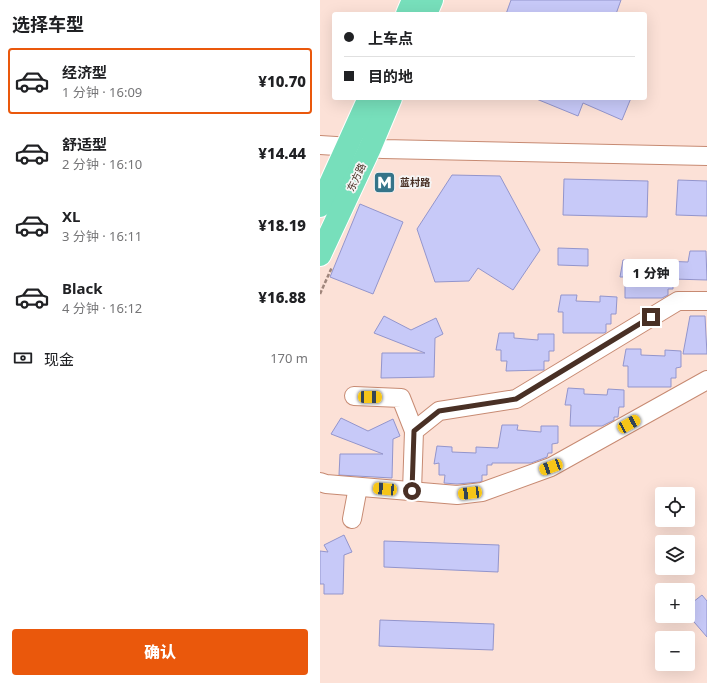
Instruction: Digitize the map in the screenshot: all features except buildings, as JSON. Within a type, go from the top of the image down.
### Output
[{"type":"main road","points":[[408,12],[413,0]]},
{"type":"main road","points":[[427,12],[432,0]]},
{"type":"main road","name":"东方路","points":[[320,206],[368,100]]},
{"type":"main road","name":"东方路","points":[[320,255],[370,148],[390,100]]},
{"type":"street","points":[[320,145],[370,148],[707,156]]},
{"type":"street","points":[[414,431],[439,411],[516,399],[678,301],[707,301]]},
{"type":"street","points":[[320,482],[326,484],[457,495],[482,492],[551,467],[707,380]]},
{"type":"street","points":[[354,396],[401,398],[414,431],[412,491]]},
{"type":"street","points":[[352,519],[358,487]]},
{"type":"place","name":"蓝村路","points":[[385,182]]},
{"type":"route","points":[[412,491],[414,431],[439,411],[516,399],[651,317]]}]
